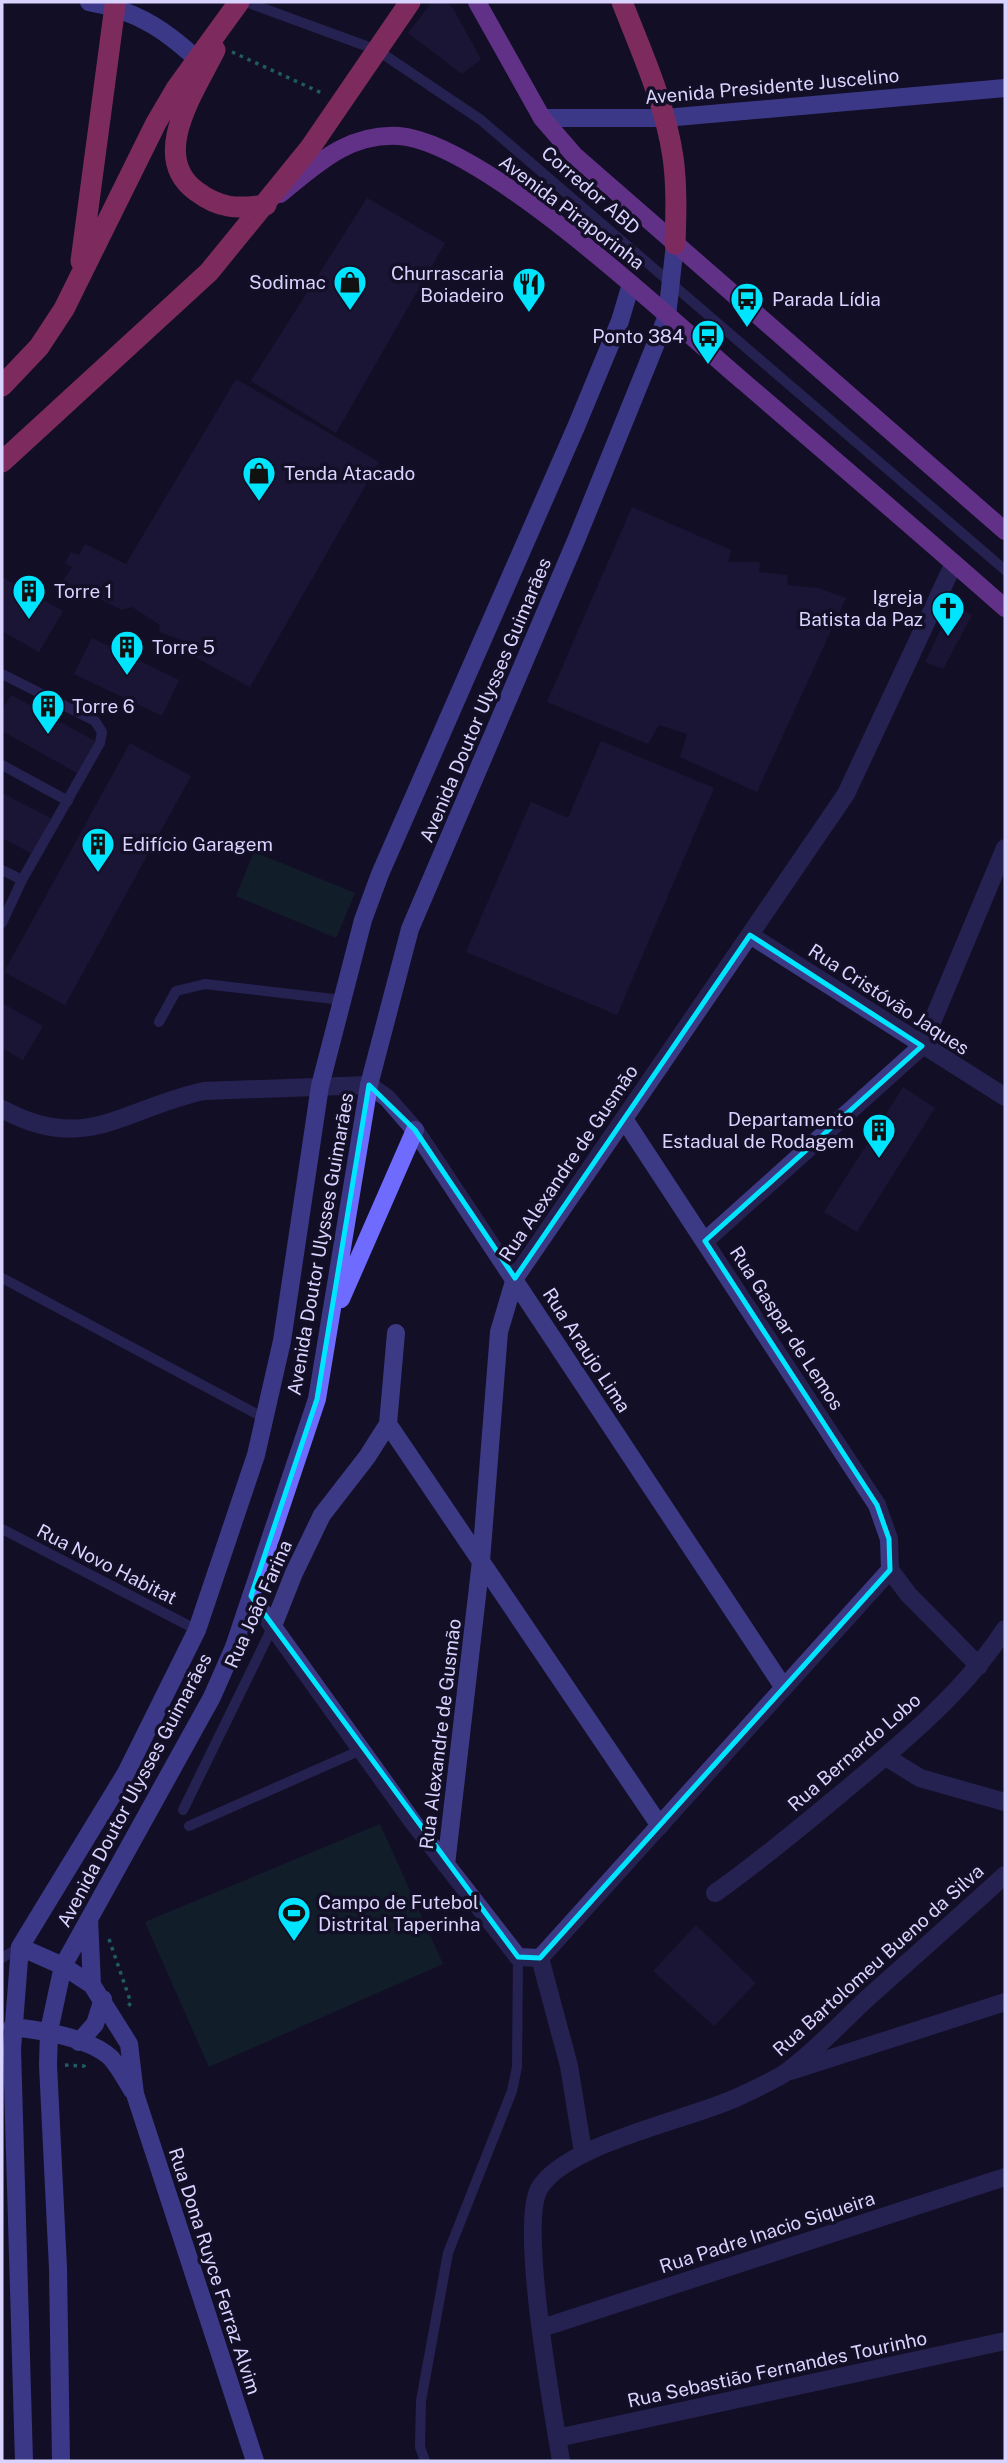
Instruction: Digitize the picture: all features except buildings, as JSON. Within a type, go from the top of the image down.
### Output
[{"type":"highway","points":[[2,386],[39,347],[64,309],[156,123],[218,45],[239,2]]},
{"type":"highway","points":[[239,2],[201,64],[176,139],[175,155],[178,172],[190,187],[211,203],[226,208],[267,205]]},
{"type":"highway","points":[[2,462],[209,272],[267,205],[410,2]]},
{"type":"highway","points":[[622,2],[665,118],[674,173],[675,244]]},
{"type":"highway","points":[[79,276],[115,6]]},
{"type":"main road","points":[[89,2],[115,6],[162,28],[201,64]]},
{"type":"main road","name":"Avenida Piraporinha","points":[[477,2],[542,118],[574,155],[1005,531]]},
{"type":"main road","name":"Avenida Presidente Juscelino","points":[[542,118],[665,118],[1005,88]]},
{"type":"main road","name":"Avenida Piraporinha","points":[[267,205],[331,153],[357,139],[401,136],[452,152],[532,206],[631,284],[1005,608]]},
{"type":"main road","name":"Avenida Doutor Ulysses Guimarães","points":[[61,2461],[58,2268],[48,2031],[63,1966],[212,1698],[251,1596],[317,1399],[369,1085],[410,929],[577,538],[667,316],[675,244]]},
{"type":"main road","name":"Avenida Doutor Ulysses Guimarães","points":[[24,2461],[7,2027],[20,1947],[126,1773],[197,1630],[266,1419],[282,1341],[320,1086],[363,920],[380,874],[581,416],[620,321],[631,284]]},
{"type":"main road","points":[[331,1321],[415,1130]]},
{"type":"main road","points":[[87,2045],[94,2024],[98,1992],[89,1919]]},
{"type":"main road","name":"Rua Dona Ruyce Ferraz Alvim","points":[[20,1947],[63,1966],[98,1992],[129,2044],[135,2094],[255,2461]]},
{"type":"main road","name":"Rua Dona Ruyce Ferraz Alvim","points":[[7,2027],[48,2031],[87,2045],[111,2059],[135,2094]]},
{"type":"street","name":"Rua Alexandre de Gusmão","points":[[446,1865],[481,1561],[499,1332],[515,1278],[846,794],[954,563]]},
{"type":"street","points":[[705,1241],[922,1046],[1004,853]]},
{"type":"street","name":"Rua Cristóvão Jaques","points":[[750,935],[1005,1097]]},
{"type":"street","points":[[2,1109],[24,1121],[51,1129],[81,1128],[118,1121],[182,1096],[204,1091],[369,1085]]},
{"type":"street","name":"Rua Araujo Lima","points":[[369,1085],[387,1098],[415,1130],[784,1688]]},
{"type":"street","name":"Rua Gaspar de Lemos","points":[[624,1119],[877,1505],[889,1539],[890,1570]]},
{"type":"street","points":[[396,1333],[388,1424],[660,1826]]},
{"type":"street","name":"Rua João Farina","points":[[273,1626],[294,1573],[322,1515],[367,1457],[388,1424]]},
{"type":"street","points":[[540,1958],[890,1570],[908,1594],[979,1667]]},
{"type":"street","points":[[251,1596],[446,1865],[519,1957],[540,1958]]},
{"type":"street","name":"Rua Bernardo Lobo","points":[[715,1893],[759,1861],[886,1757],[979,1667],[1005,1629]]},
{"type":"street","points":[[886,1757],[919,1779],[1005,1802]]},
{"type":"street","name":"Rua Bartolomeu Bueno da Silva","points":[[561,2461],[542,2328],[532,2222],[533,2204],[540,2187],[552,2174],[583,2152],[681,2120],[736,2098],[784,2073],[1005,1875]]},
{"type":"street","points":[[540,1958],[569,2066],[583,2152]]},
{"type":"street","points":[[784,2073],[1005,2003]]},
{"type":"street","name":"Rua Padre Inacio Siqueira","points":[[542,2328],[1005,2177]]},
{"type":"street","name":"Rua Sebastião Fernandes Tourinho","points":[[557,2438],[1005,2341]]},
{"type":"lane","name":"Corredor ABD","points":[[246,2],[377,50],[518,149],[1005,570]]},
{"type":"lane","points":[[2,674],[95,721],[102,732],[100,743],[22,880],[2,923]]},
{"type":"lane","points":[[2,765],[68,800]]},
{"type":"lane","points":[[2,870],[22,880]]},
{"type":"lane","points":[[159,1022],[176,990],[205,984],[342,1000]]},
{"type":"lane","points":[[2,1278],[266,1419]]},
{"type":"lane","name":"Rua Novo Habitat","points":[[2,1529],[197,1630]]},
{"type":"lane","name":"Rua João Farina","points":[[183,1811],[273,1626]]},
{"type":"lane","points":[[189,1826],[362,1750]]},
{"type":"lane","points":[[2,1958],[20,1947]]},
{"type":"lane","points":[[425,2461],[420,2447],[420,2414],[448,2253],[512,2091],[517,2067],[519,1957]]},
{"type":"path","points":[[218,45],[324,94]]},
{"type":"path","points":[[106,1929],[131,2003],[116,2020]]},
{"type":"path","points":[[48,2065],[84,2066],[87,2045]]},
{"type":"highlighted area","points":[[750,935],[922,1046],[705,1241],[877,1505],[889,1539],[890,1570],[540,1958],[518,1957],[251,1596],[317,1399],[369,1085],[415,1130],[515,1278]]},
{"type":"green space","points":[[254,852],[355,893],[336,938],[236,896]]},
{"type":"green space","name":"Campo de Futebol Distrital Taperinha","points":[[380,1824],[443,1964],[209,2067],[145,1922]]},
{"type":"place","name":"Sodimac","points":[[350,312]]},
{"type":"place","name":"Churrascaria Boiadeiro","points":[[529,314]]},
{"type":"place","name":"Parada Lídia","points":[[747,329]]},
{"type":"place","name":"Ponto 384","points":[[708,366]]},
{"type":"place","name":"Tenda Atacado","points":[[259,503]]},
{"type":"place","name":"Torre 1","points":[[29,621]]},
{"type":"place","name":"Igreja Batista da Paz","points":[[948,638]]},
{"type":"place","name":"Torre 5","points":[[127,677]]},
{"type":"place","name":"Torre 6","points":[[48,736]]},
{"type":"place","name":"Edifício Garagem","points":[[98,874]]},
{"type":"place","name":"Departamento Estadual de Rodagem","points":[[879,1160]]},
{"type":"place","name":"Campo de Futebol Distrital Taperinha","points":[[294,1943]]}]
